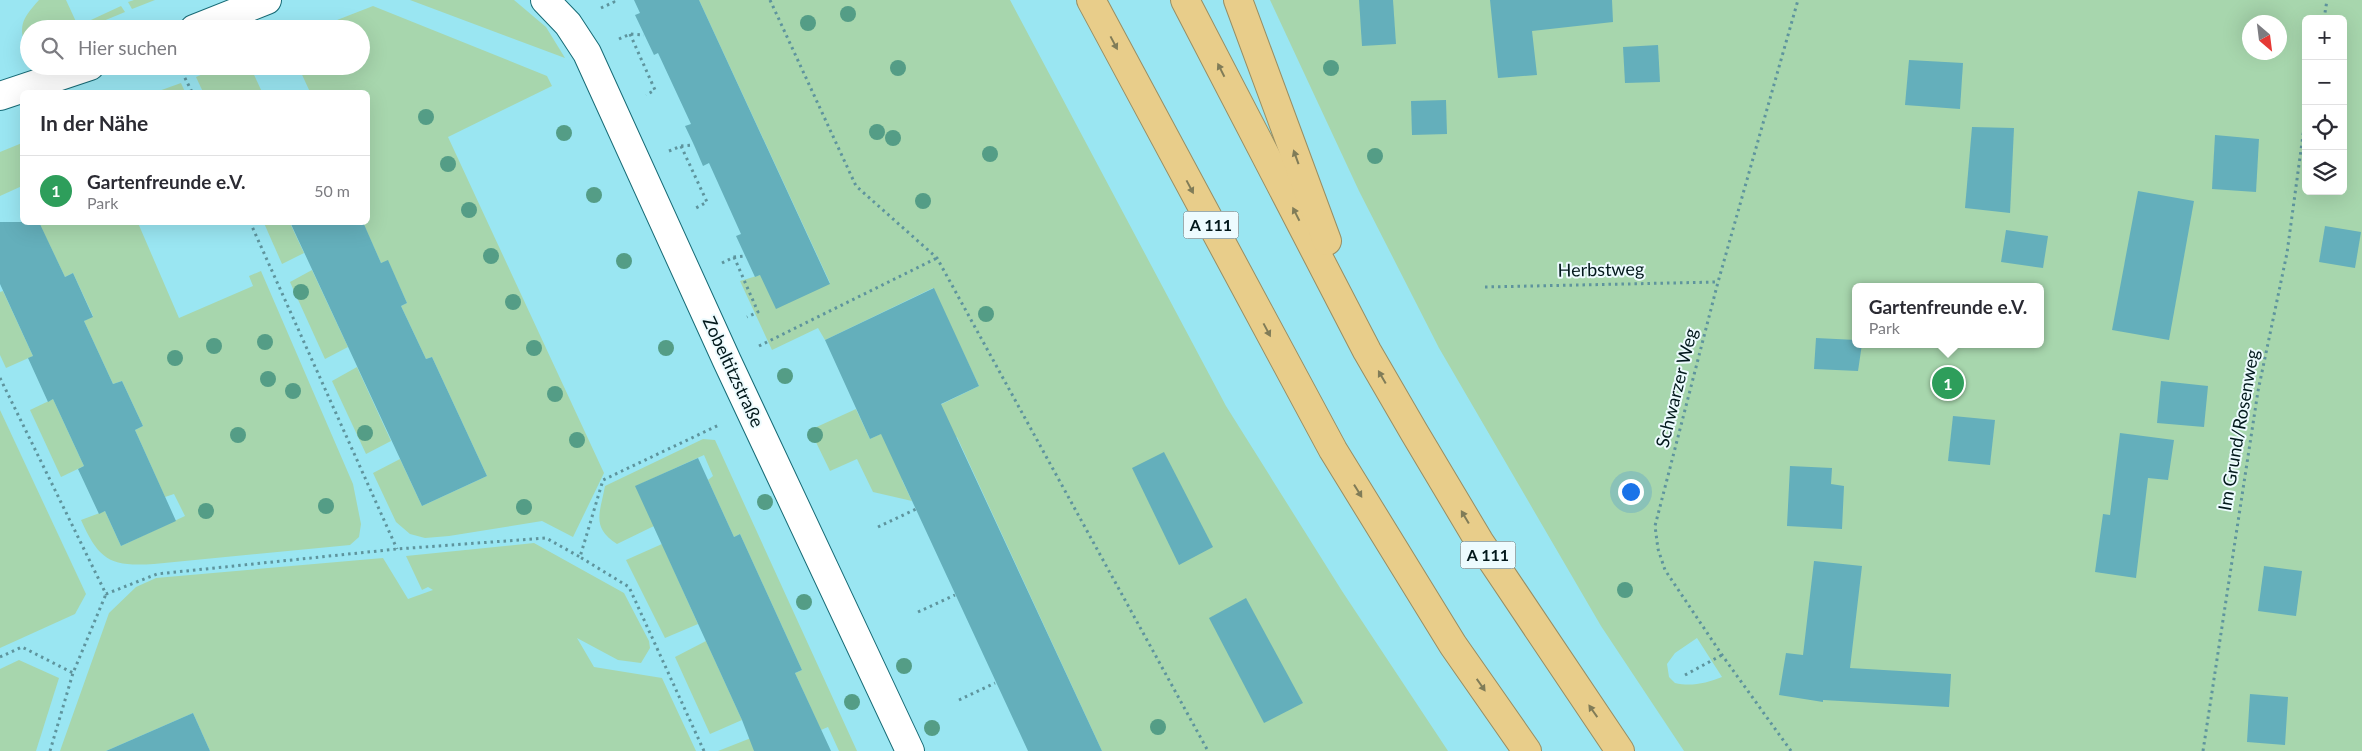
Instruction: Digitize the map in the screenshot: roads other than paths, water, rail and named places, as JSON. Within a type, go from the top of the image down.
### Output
[{"type":"highway","name":"A 111","points":[[1091,0],[1332,450],[1453,644],[1527,751]]},
{"type":"highway","name":"A 111","points":[[1185,0],[1367,351],[1479,541],[1620,751]]},
{"type":"highway","points":[[1238,0],[1367,351]]},
{"type":"street","points":[[217,20],[267,0]]},
{"type":"street","name":"Zobeltitzstraße","points":[[545,0],[568,24],[587,53],[727,361],[910,751]]},
{"type":"street","points":[[0,96],[63,75]]},
{"type":"place","name":"Gartenfreunde e.V.","points":[[1948,383]]}]
